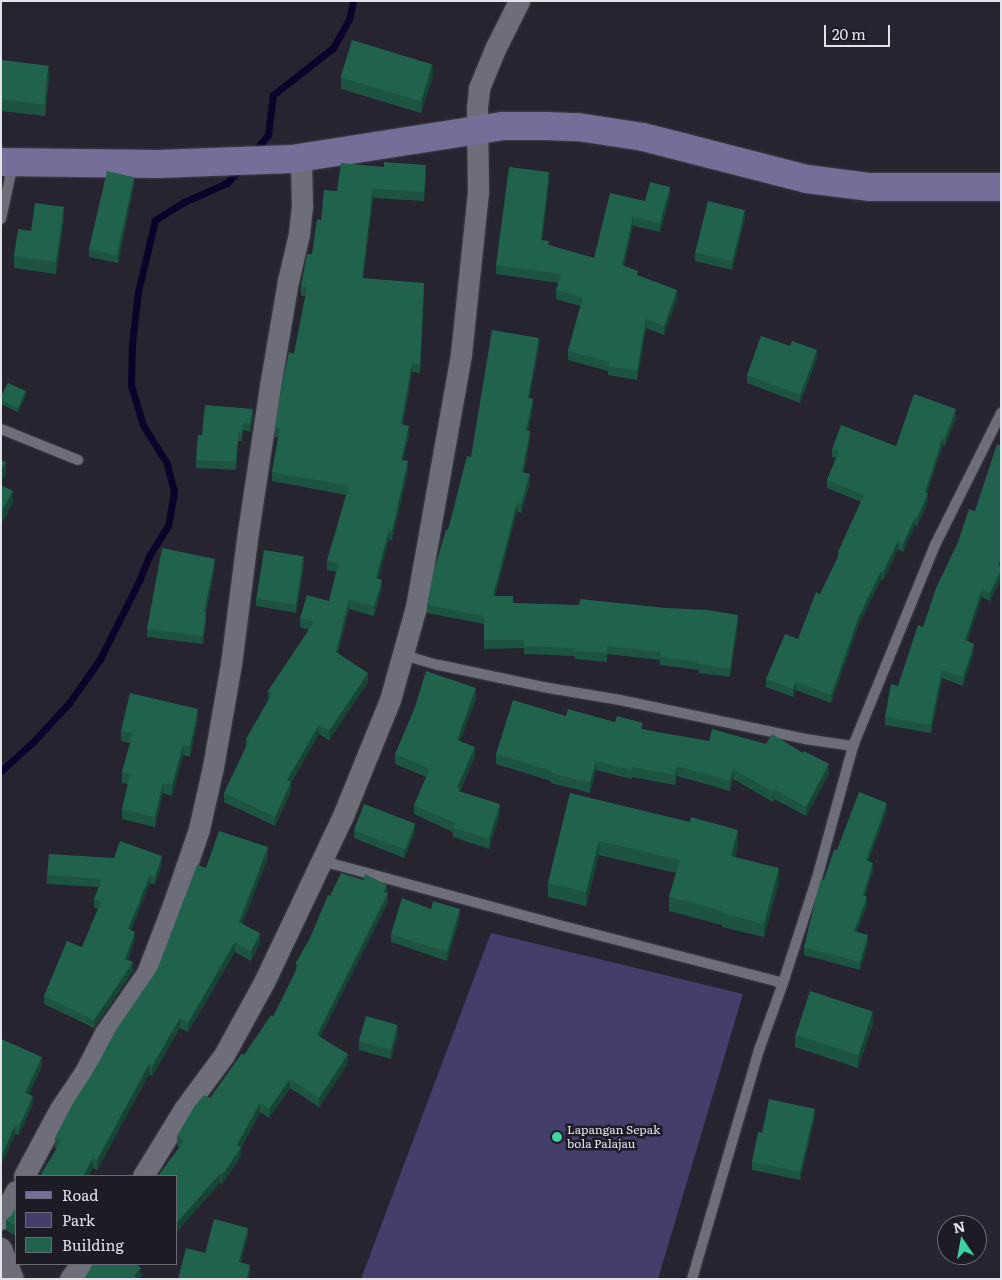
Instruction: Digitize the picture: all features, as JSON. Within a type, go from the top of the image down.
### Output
[{"type":"main road","points":[[7,162],[158,164],[296,159],[479,129],[502,126],[544,126],[610,131],[684,146],[807,179],[870,187],[1001,187]]},
{"type":"street","points":[[144,1175],[184,1109],[224,1055],[265,980],[322,860],[370,752],[390,700],[416,606],[461,354],[477,216],[479,129],[477,108],[479,88],[495,49],[520,1]]},
{"type":"street","points":[[25,1175],[60,1108],[85,1072],[105,1032],[147,973],[173,905],[199,828],[213,767],[231,664],[248,532],[272,377],[288,281],[299,234],[302,206],[296,159]]},
{"type":"street","points":[[1,1219],[15,1193]]},
{"type":"street","points":[[1,1248],[13,1279]]},
{"type":"street","points":[[70,1279],[81,1265]]},
{"type":"lane","points":[[1,219],[7,162]]},
{"type":"lane","points":[[692,1279],[717,1185],[759,1050],[817,878],[853,746],[934,545],[1001,413]]},
{"type":"lane","points":[[1,428],[78,460]]},
{"type":"lane","points":[[403,655],[543,688],[620,700],[805,739],[853,746]]},
{"type":"lane","points":[[322,860],[567,927],[783,982]]},
{"type":"green space","name":"Lapangan Sepak bola Palajau","points":[[491,933],[743,994],[658,1279],[361,1279]]},
{"type":"building","points":[[352,40],[432,65],[421,102],[341,77]]},
{"type":"building","points":[[1,60],[49,66],[44,105],[1,99]]},
{"type":"building","points":[[384,162],[426,165],[424,192],[373,189],[362,278],[424,283],[420,364],[412,363],[401,424],[409,426],[401,460],[408,461],[392,531],[389,530],[376,578],[382,580],[374,606],[349,600],[336,652],[368,673],[329,731],[319,725],[287,780],[291,782],[275,817],[224,793],[249,741],[246,739],[272,694],[268,691],[314,622],[300,618],[307,595],[329,601],[339,563],[327,561],[349,486],[272,472],[280,429],[275,428],[282,384],[289,352],[294,354],[307,287],[301,286],[307,254],[312,254],[317,219],[321,220],[324,190],[337,191],[341,163],[384,167]]},
{"type":"building","points":[[509,167],[549,172],[541,240],[549,241],[548,245],[594,258],[610,193],[645,201],[650,182],[670,187],[660,223],[633,217],[622,265],[638,271],[637,275],[677,290],[664,326],[646,319],[637,371],[608,366],[609,362],[568,351],[583,298],[556,290],[561,274],[496,265]]},
{"type":"building","points":[[107,171],[134,177],[116,255],[89,249]]},
{"type":"building","points":[[708,201],[745,210],[732,262],[695,252]]},
{"type":"building","points":[[35,203],[64,207],[56,262],[14,256],[18,229],[31,231]]},
{"type":"building","points":[[492,330],[539,338],[528,398],[533,399],[526,430],[530,431],[522,472],[530,474],[521,504],[517,503],[493,596],[513,596],[513,603],[579,605],[580,599],[666,608],[708,610],[738,615],[730,669],[699,664],[700,662],[660,657],[661,652],[607,646],[607,653],[575,651],[575,648],[524,646],[524,640],[484,640],[484,616],[427,605],[434,570],[446,530],[448,530],[467,456],[471,457]]},
{"type":"building","points":[[761,336],[790,346],[792,341],[817,350],[800,395],[747,375]]},
{"type":"building","points":[[8,383],[26,391],[18,408],[1,400],[1,396]]},
{"type":"building","points":[[914,394],[956,409],[945,438],[943,437],[925,492],[928,493],[903,544],[898,541],[859,616],[831,695],[796,682],[793,689],[766,679],[785,634],[798,639],[816,592],[820,594],[840,553],[838,552],[864,495],[827,480],[839,451],[832,449],[841,425],[896,446]]},
{"type":"building","points":[[205,405],[253,409],[250,424],[243,422],[242,433],[238,432],[236,462],[196,460],[198,435],[202,435]]},
{"type":"building","points":[[997,444],[1001,446],[1001,558],[998,565],[1001,567],[1001,570],[990,593],[982,589],[965,640],[974,644],[963,677],[942,670],[931,725],[885,717],[891,684],[898,686],[918,625],[923,627],[936,588],[958,542],[969,509],[975,511]]},
{"type":"building","points":[[1,460],[6,462],[1,471]]},
{"type":"building","points":[[1,485],[13,491],[1,513]]},
{"type":"building","points":[[162,548],[215,559],[204,612],[206,612],[203,636],[147,629]]},
{"type":"building","points":[[264,550],[304,556],[296,605],[256,598]]},
{"type":"building","points":[[426,671],[476,688],[457,740],[475,747],[457,787],[460,788],[458,791],[500,804],[489,839],[453,828],[455,823],[414,805],[430,769],[395,754],[415,707]]},
{"type":"building","points":[[130,693],[198,709],[190,746],[183,745],[172,785],[163,783],[155,817],[122,809],[130,774],[122,772],[133,733],[121,731]]},
{"type":"building","points":[[513,700],[566,716],[568,709],[615,722],[617,716],[643,723],[641,729],[709,741],[712,729],[766,744],[772,734],[803,753],[804,751],[829,764],[806,807],[774,789],[773,792],[733,769],[730,781],[677,766],[675,775],[632,767],[631,770],[596,761],[590,783],[551,773],[552,771],[496,754]]},
{"type":"building","points":[[859,792],[887,803],[866,860],[873,863],[863,895],[867,897],[854,931],[868,935],[860,962],[804,947],[821,879],[824,880],[834,850],[837,850]]},
{"type":"building","points":[[570,793],[690,822],[691,817],[738,830],[731,856],[779,868],[764,924],[669,897],[680,860],[599,841],[586,892],[548,883]]},
{"type":"building","points":[[364,804],[415,824],[405,850],[354,830]]},
{"type":"building","points":[[219,831],[268,847],[239,922],[260,933],[251,951],[235,942],[188,1023],[180,1018],[152,1066],[149,1064],[97,1160],[93,1158],[84,1175],[41,1175],[61,1141],[55,1138],[73,1103],[95,1069],[116,1030],[157,970],[197,865],[206,868]]},
{"type":"building","points":[[120,841],[162,856],[155,876],[150,875],[128,929],[135,932],[125,959],[133,962],[94,1020],[44,996],[67,941],[82,947],[101,902],[94,899],[102,879],[47,875],[49,854],[114,858]]},
{"type":"building","points":[[341,873],[363,880],[365,874],[387,885],[384,892],[388,893],[317,1035],[348,1054],[319,1098],[290,1079],[269,1109],[260,1103],[237,1145],[241,1148],[222,1175],[220,1174],[178,1222],[178,1175],[159,1175],[184,1141],[177,1136],[194,1107],[204,1095],[210,1098],[242,1053],[244,1055],[271,1015],[273,1017],[299,965],[296,963],[310,938],[328,895],[330,896]]},
{"type":"building","points":[[402,898],[431,909],[433,901],[460,909],[447,952],[391,934]]},
{"type":"building","points":[[810,991],[873,1011],[859,1055],[796,1035]]},
{"type":"building","points":[[366,1016],[398,1025],[391,1050],[359,1041]]},
{"type":"building","points":[[1,1039],[42,1057],[25,1093],[33,1096],[19,1127],[15,1125],[1,1158]]},
{"type":"building","points":[[769,1099],[815,1109],[800,1172],[752,1162],[758,1132],[762,1133]]},
{"type":"building","points":[[15,1209],[15,1225],[6,1220]]},
{"type":"building","points":[[214,1219],[248,1228],[239,1262],[250,1265],[247,1279],[178,1279],[186,1248],[205,1253]]},
{"type":"building","points":[[92,1265],[137,1265],[141,1268],[134,1276],[138,1279],[84,1279]]},
{"type":"waterway","points":[[252,154],[268,135],[273,95],[333,48],[349,19],[353,1]]},
{"type":"waterway","points":[[1,771],[34,741],[69,703],[100,659],[139,581],[149,556],[168,526],[174,491],[166,462],[143,425],[131,385],[132,344],[138,292],[155,220],[184,202],[227,183],[241,168]]},
{"type":"place","name":"Lapangan Sepak bola Palajau","points":[[557,1137]]}]
